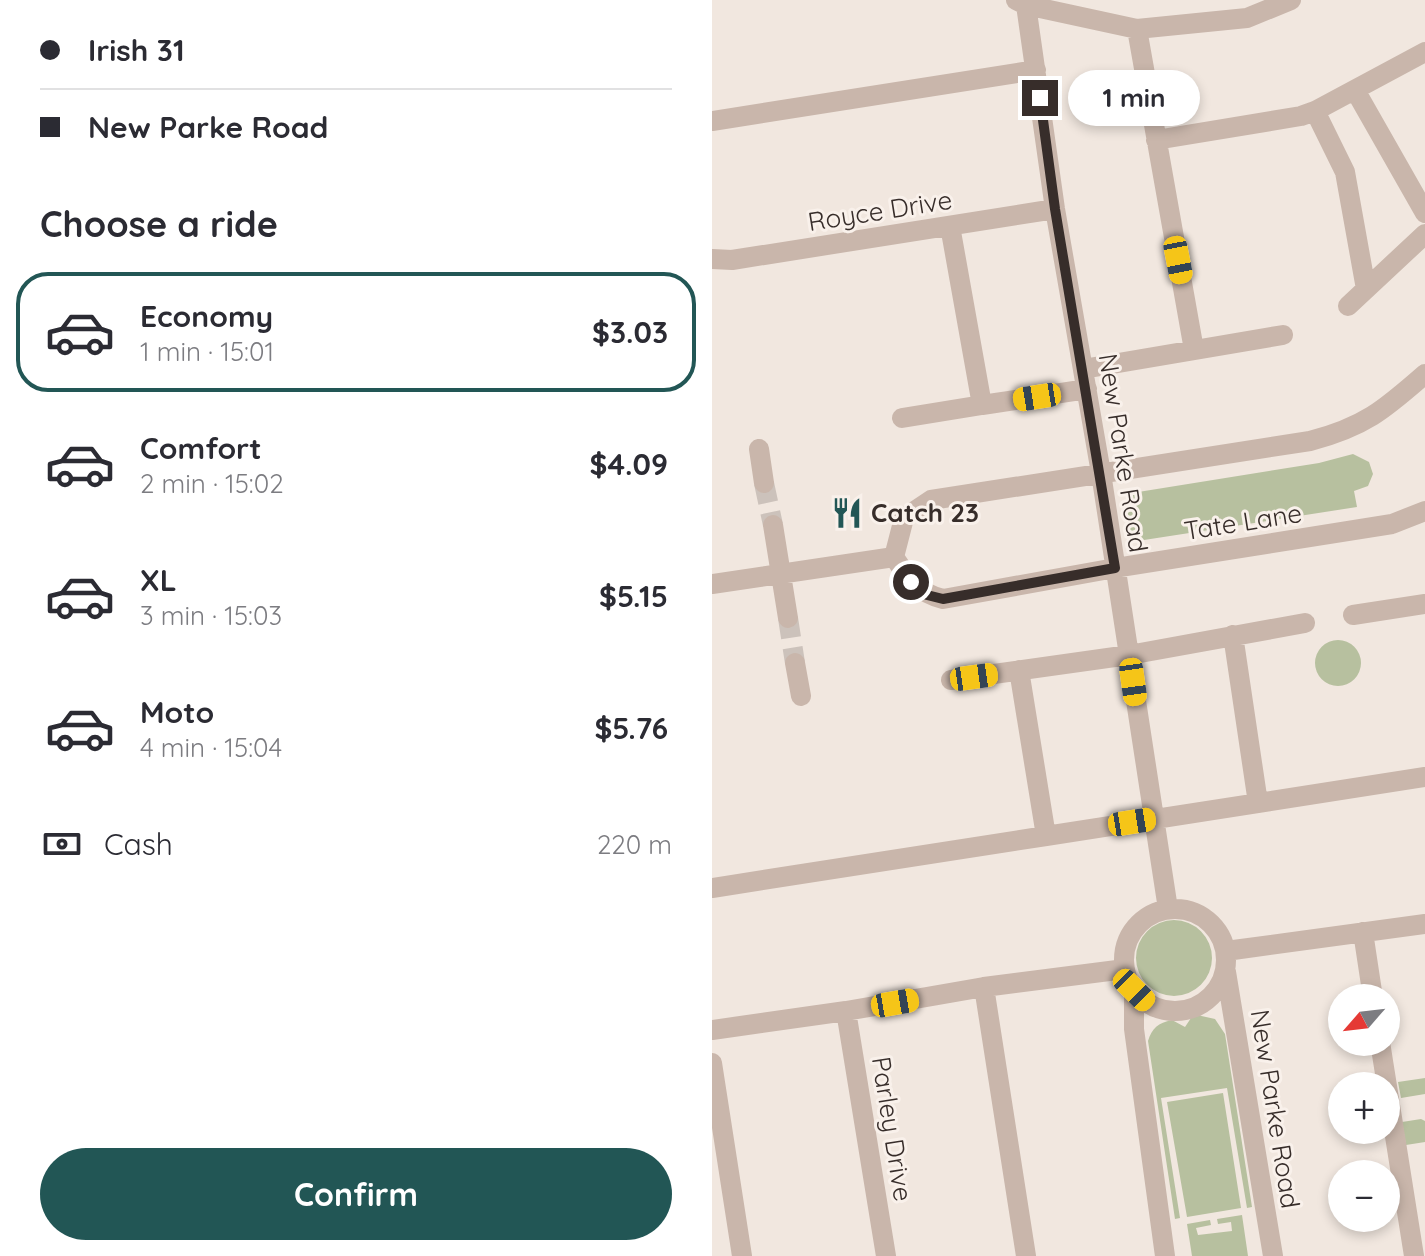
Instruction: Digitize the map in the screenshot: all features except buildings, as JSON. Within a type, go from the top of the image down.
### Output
[{"type":"street","points":[[1021,2],[1137,29],[1247,18],[1291,0]]},
{"type":"street","name":"New Parke Road","points":[[1021,2],[1036,70],[1055,209],[1101,473],[1168,909]]},
{"type":"street","points":[[1137,29],[1194,350]]},
{"type":"street","points":[[1156,140],[1301,116],[1425,52]]},
{"type":"street","points":[[712,121],[1036,70]]},
{"type":"street","points":[[1355,90],[1425,213]]},
{"type":"street","points":[[1315,111],[1345,172],[1366,289]]},
{"type":"street","name":"Royce Drive","points":[[712,259],[732,260],[1055,209]]},
{"type":"street","points":[[950,226],[982,405]]},
{"type":"street","points":[[1348,306],[1425,234]]},
{"type":"street","points":[[902,418],[982,405],[1194,350],[1283,335]]},
{"type":"street","points":[[712,584],[894,557],[904,518],[931,500],[1310,441],[1343,433],[1383,411],[1425,374]]},
{"type":"street","points":[[759,449],[764,483]]},
{"type":"street","name":"Tate Lane","points":[[894,557],[919,589],[927,595],[943,599],[1392,524],[1425,511]]},
{"type":"street","points":[[773,525],[788,618]]},
{"type":"street","points":[[1353,615],[1425,604]]},
{"type":"street","points":[[951,680],[1129,655],[1305,623]]},
{"type":"street","points":[[1233,635],[1258,803]]},
{"type":"street","points":[[795,663],[801,696]]},
{"type":"street","points":[[1019,670],[1046,836]]},
{"type":"street","points":[[712,888],[1425,777]]},
{"type":"street","points":[[1168,909],[1184,909],[1199,914],[1211,923],[1221,936],[1226,961],[1220,986],[1209,999],[1195,1008],[1178,1011],[1161,1009],[1146,1002],[1134,990],[1125,969],[1127,945],[1139,923],[1152,914],[1168,909]]},
{"type":"street","points":[[1226,961],[1363,932],[1425,924]]},
{"type":"street","points":[[1363,932],[1371,984]]},
{"type":"street","name":"New Parke Road","points":[[1226,961],[1273,1256]]},
{"type":"street","points":[[712,1030],[984,987],[1125,969]]},
{"type":"street","points":[[984,987],[1026,1256]]},
{"type":"street","points":[[1134,990],[1134,1029],[1165,1256]]},
{"type":"street","name":"Parley Drive","points":[[846,1011],[886,1256]]},
{"type":"street","points":[[1382,1056],[1414,1256]]},
{"type":"street","points":[[712,1063],[742,1256]]},
{"type":"green space","points":[[1353,454],[1369,462],[1373,474],[1368,486],[1354,491],[1357,507],[1144,540],[1134,537],[1126,520],[1125,503],[1132,493],[1319,463]]},
{"type":"green space","points":[[1338,640],[1354,647],[1361,663],[1354,679],[1338,686],[1322,679],[1315,663],[1322,647]]},
{"type":"green space","points":[[1167,920],[1181,920],[1195,926],[1206,937],[1212,958],[1209,973],[1201,985],[1181,996],[1167,996],[1153,990],[1142,979],[1136,965],[1136,951],[1142,937],[1153,926]]},
{"type":"green space","points":[[1197,1015],[1215,1019],[1225,1034],[1252,1207],[1247,1208],[1227,1088],[1161,1098],[1180,1218],[1175,1219],[1148,1041],[1159,1025],[1172,1020],[1185,1027]]},
{"type":"green space","points":[[1425,1078],[1425,1094],[1401,1098],[1400,1082]]},
{"type":"green space","points":[[1223,1093],[1241,1208],[1187,1217],[1167,1102]]},
{"type":"green space","points":[[1425,1121],[1425,1142],[1406,1145],[1402,1122]]},
{"type":"green space","points":[[1242,1215],[1248,1256],[1192,1256],[1187,1224],[1210,1220],[1211,1225],[1196,1228],[1198,1235],[1232,1231],[1231,1222],[1218,1224],[1217,1219]]},
{"type":"tunnel","points":[[764,483],[773,525]]},
{"type":"tunnel","points":[[788,618],[795,663]]},
{"type":"place","name":"Catch 23","points":[[847,513]]},
{"type":"route","points":[[911,582],[927,595],[943,599],[1115,568],[1055,209],[1040,98]]}]
